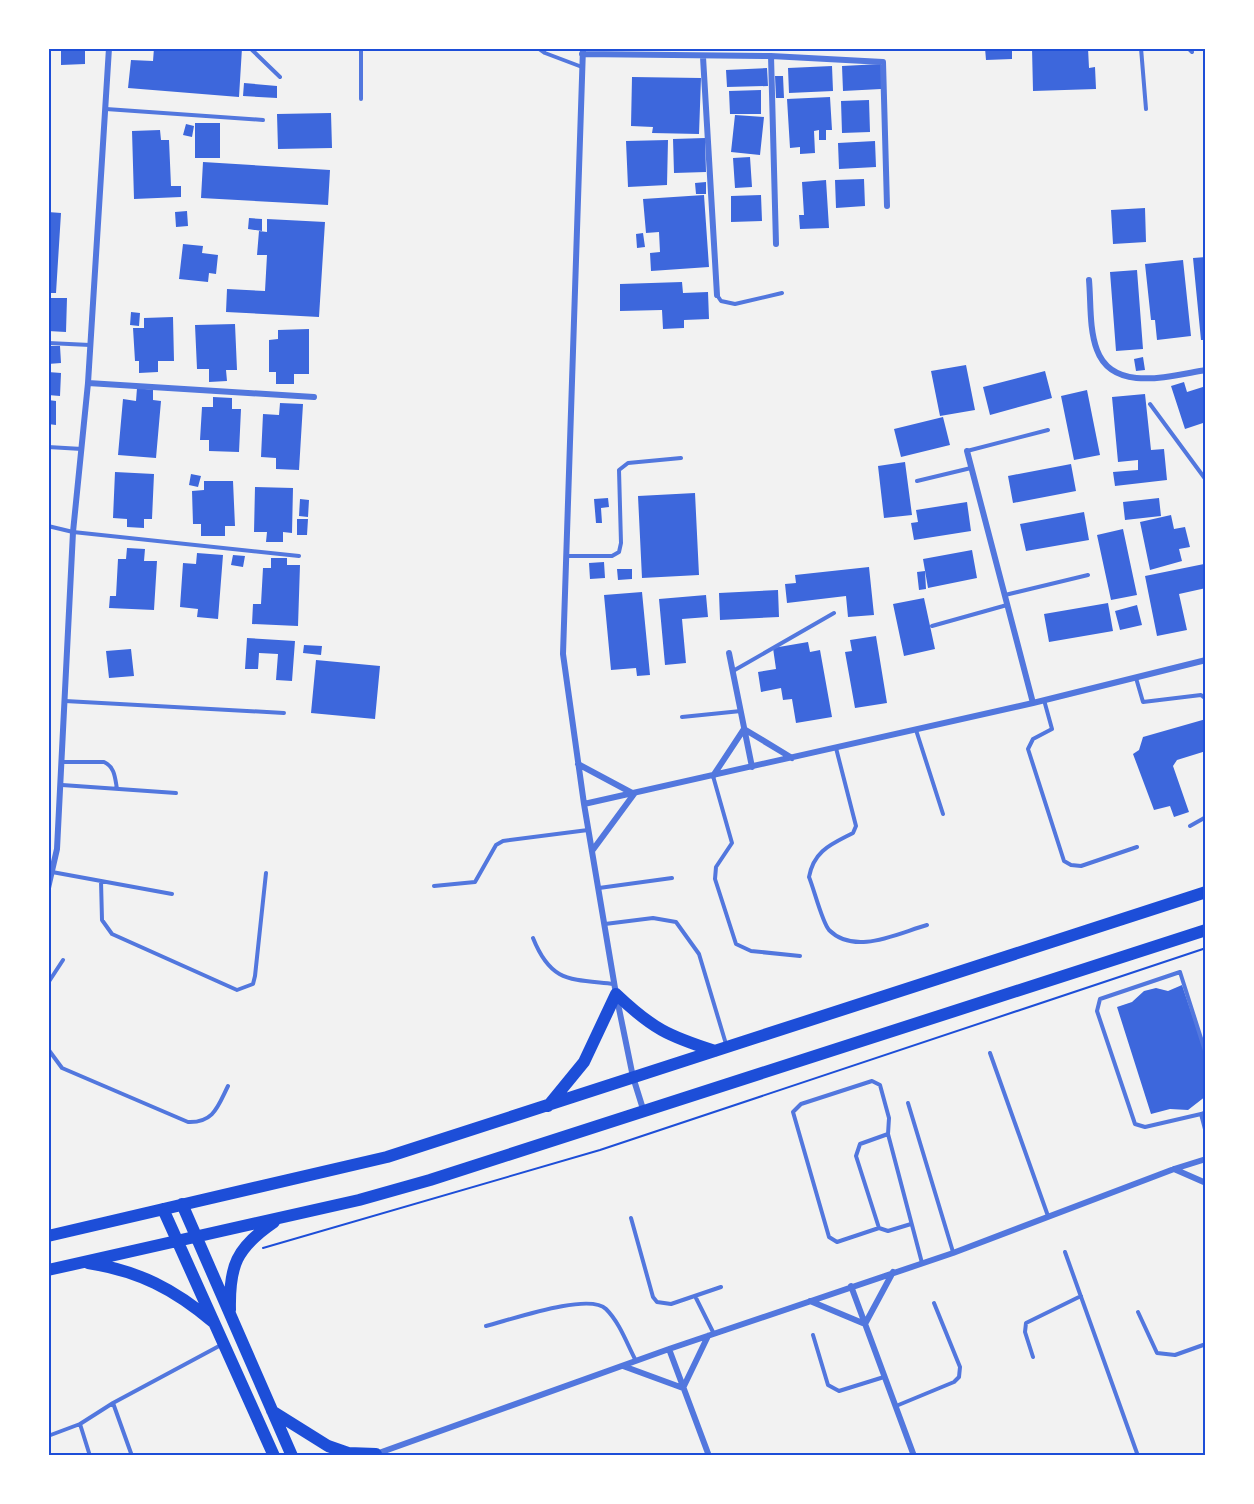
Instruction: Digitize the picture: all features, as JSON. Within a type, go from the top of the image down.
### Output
[{"type":"main road","points":[[48,1236],[387,1157],[1206,892]]},
{"type":"main road","points":[[48,1270],[195,1235],[359,1200],[480,1165],[643,1109],[1206,930]]},
{"type":"main road","points":[[548,1106],[584,1062],[615,989],[647,1023],[675,1038],[721,1049]]},
{"type":"main road","points":[[182,1203],[292,1456]]},
{"type":"main road","points":[[163,1209],[274,1456]]},
{"type":"main road","points":[[231,1318],[230,1279],[238,1256],[252,1237],[279,1218]]},
{"type":"main road","points":[[81,1262],[122,1269],[143,1277],[184,1298],[216,1324]]},
{"type":"main road","points":[[272,1410],[328,1446],[348,1453],[374,1455]]},
{"type":"street","points":[[48,888],[57,849],[62,785],[73,532],[88,383],[109,48]]},
{"type":"street","points":[[643,1109],[633,1077],[615,989],[588,830],[563,654],[583,51],[703,57],[771,56],[883,62],[887,207]]},
{"type":"street","points":[[771,56],[776,244]]},
{"type":"street","points":[[703,57],[717,295]]},
{"type":"street","points":[[1089,280],[1093,334],[1097,351],[1104,362],[1126,376],[1139,379],[1206,370]]},
{"type":"street","points":[[88,383],[314,397]]},
{"type":"street","points":[[967,451],[1033,703]]},
{"type":"street","points":[[729,653],[752,767]]},
{"type":"street","points":[[584,804],[1033,703],[1206,660]]},
{"type":"street","points":[[744,729],[792,758]]},
{"type":"street","points":[[713,776],[744,729]]},
{"type":"street","points":[[578,764],[634,794]]},
{"type":"street","points":[[592,851],[634,794]]},
{"type":"street","points":[[374,1455],[669,1349],[953,1253],[1206,1159]]},
{"type":"street","points":[[1174,1169],[1206,1183]]},
{"type":"street","points":[[865,1324],[893,1272]]},
{"type":"street","points":[[851,1286],[914,1456]]},
{"type":"street","points":[[810,1300],[865,1324]]},
{"type":"street","points":[[683,1388],[711,1335]]},
{"type":"street","points":[[669,1349],[709,1456]]},
{"type":"street","points":[[623,1366],[683,1388]]},
{"type":"lane","points":[[250,48],[280,77]]},
{"type":"lane","points":[[361,48],[361,99]]},
{"type":"lane","points":[[538,48],[545,53],[582,67]]},
{"type":"lane","points":[[1141,48],[1146,109]]},
{"type":"lane","points":[[1188,48],[1192,52]]},
{"type":"lane","points":[[105,109],[263,120]]},
{"type":"lane","points":[[717,295],[721,301],[735,304],[782,292]]},
{"type":"lane","points":[[48,344],[90,345]]},
{"type":"lane","points":[[1150,404],[1206,480]]},
{"type":"lane","points":[[967,451],[1048,430]]},
{"type":"lane","points":[[48,447],[82,449]]},
{"type":"lane","points":[[566,556],[612,556],[619,552],[621,543],[619,470],[622,466],[628,463],[681,458]]},
{"type":"lane","points":[[917,480],[971,468]]},
{"type":"lane","points":[[48,526],[73,532],[299,556]]},
{"type":"lane","points":[[1005,596],[1088,575]]},
{"type":"lane","points":[[932,626],[1007,605]]},
{"type":"lane","points":[[733,671],[834,613]]},
{"type":"lane","points":[[1136,677],[1143,702],[1201,695],[1206,699]]},
{"type":"lane","points":[[65,700],[284,713]]},
{"type":"lane","points":[[1044,700],[1051,730],[1033,739],[1028,749],[1064,861],[1071,866],[1081,866],[1137,847]]},
{"type":"lane","points":[[682,717],[741,711]]},
{"type":"lane","points":[[916,730],[943,814]]},
{"type":"lane","points":[[836,748],[856,826],[853,833],[823,848],[809,877],[828,930],[849,942],[876,940],[927,925]]},
{"type":"lane","points":[[62,762],[109,764],[113,768],[117,789]]},
{"type":"lane","points":[[713,776],[732,843],[717,867],[715,879],[736,944],[751,951],[800,956]]},
{"type":"lane","points":[[62,785],[176,793]]},
{"type":"lane","points":[[1190,826],[1206,817]]},
{"type":"lane","points":[[434,886],[475,882],[496,845],[503,841],[588,830]]},
{"type":"lane","points":[[52,872],[172,894]]},
{"type":"lane","points":[[101,881],[102,920],[112,934],[237,990],[253,984],[255,976],[266,873]]},
{"type":"lane","points":[[598,888],[672,878]]},
{"type":"lane","points":[[604,924],[653,918],[676,922],[699,954],[721,1049]]},
{"type":"lane","points":[[533,938],[544,962],[567,979],[615,989]]},
{"type":"lane","points":[[48,983],[63,960]]},
{"type":"lane","points":[[1206,1054],[1180,972],[1174,972],[1100,999],[1098,1003],[1097,1011],[1135,1124],[1145,1127],[1206,1112]]},
{"type":"lane","points":[[48,1049],[62,1068],[188,1122],[201,1122],[214,1116],[228,1086]]},
{"type":"lane","points":[[990,1053],[1048,1216]]},
{"type":"lane","points":[[911,1224],[888,1231],[879,1228],[837,1242],[829,1237],[793,1112],[801,1104],[872,1081],[880,1085],[889,1118],[888,1134],[922,1263]]},
{"type":"lane","points":[[908,1103],[953,1253]]},
{"type":"lane","points":[[1201,1114],[1206,1133]]},
{"type":"lane","points":[[879,1228],[859,1167],[856,1150],[860,1144],[888,1134]]},
{"type":"lane","points":[[631,1218],[653,1297],[657,1302],[671,1304],[721,1287]]},
{"type":"lane","points":[[1065,1252],[1138,1456]]},
{"type":"lane","points":[[695,1296],[711,1335]]},
{"type":"lane","points":[[1033,1357],[1025,1332],[1026,1323],[1081,1296]]},
{"type":"lane","points":[[486,1326],[591,1302],[604,1307],[616,1321],[636,1361]]},
{"type":"lane","points":[[896,1406],[954,1382],[959,1377],[960,1367],[934,1303]]},
{"type":"lane","points":[[1138,1312],[1157,1353],[1175,1355],[1206,1344]]},
{"type":"lane","points":[[813,1335],[828,1386],[832,1389],[839,1391],[885,1376]]},
{"type":"lane","points":[[48,1436],[80,1424],[113,1403],[225,1344]]},
{"type":"lane","points":[[113,1403],[132,1456]]},
{"type":"lane","points":[[80,1424],[90,1456]]},
{"type":"path","points":[[261,1249],[600,1150],[1206,948]]},
{"type":"building","points":[[61,48],[85,48],[85,64],[61,65]]},
{"type":"building","points":[[154,48],[242,48],[239,97],[128,88],[131,60],[153,61]]},
{"type":"building","points":[[985,48],[1012,48],[1012,59],[986,60]]},
{"type":"building","points":[[1032,48],[1088,48],[1089,68],[1095,67],[1096,89],[1033,91]]},
{"type":"building","points":[[881,64],[881,89],[843,91],[842,66]]},
{"type":"building","points":[[832,66],[833,91],[789,93],[788,68]]},
{"type":"building","points":[[767,68],[768,86],[727,87],[726,70]]},
{"type":"building","points":[[775,76],[783,76],[784,98],[776,98]]},
{"type":"building","points":[[632,77],[701,78],[699,134],[652,133],[653,127],[631,126]]},
{"type":"building","points":[[244,83],[277,86],[277,98],[243,96]]},
{"type":"building","points":[[761,90],[761,114],[730,114],[729,91]]},
{"type":"building","points":[[830,97],[832,130],[826,130],[826,140],[819,140],[819,130],[814,131],[815,153],[800,154],[800,147],[790,148],[787,99]]},
{"type":"building","points":[[869,100],[870,132],[842,133],[841,101]]},
{"type":"building","points":[[331,113],[332,148],[278,149],[277,114]]},
{"type":"building","points":[[735,115],[764,117],[760,155],[731,152]]},
{"type":"building","points":[[195,123],[220,123],[220,158],[195,158]]},
{"type":"building","points":[[186,124],[194,126],[192,137],[183,135]]},
{"type":"building","points":[[160,130],[161,140],[169,140],[171,186],[181,186],[181,197],[134,199],[132,131]]},
{"type":"building","points":[[705,138],[706,172],[674,173],[673,139]]},
{"type":"building","points":[[668,140],[667,185],[628,187],[626,141]]},
{"type":"building","points":[[875,141],[876,167],[839,169],[838,143]]},
{"type":"building","points":[[750,157],[752,187],[735,188],[733,158]]},
{"type":"building","points":[[203,162],[330,170],[328,205],[201,198]]},
{"type":"building","points":[[864,179],[865,206],[836,208],[835,180]]},
{"type":"building","points":[[826,180],[829,228],[800,229],[799,215],[804,215],[802,182]]},
{"type":"building","points":[[706,182],[706,194],[696,194],[695,183]]},
{"type":"building","points":[[704,195],[709,267],[651,271],[650,253],[660,252],[659,232],[646,233],[643,199]]},
{"type":"building","points":[[761,195],[762,221],[731,222],[731,196]]},
{"type":"building","points":[[1145,208],[1146,242],[1113,244],[1111,210]]},
{"type":"building","points":[[187,211],[188,226],[176,227],[175,212]]},
{"type":"building","points":[[48,212],[61,213],[56,293],[48,293]]},
{"type":"building","points":[[249,218],[262,219],[262,231],[248,229]]},
{"type":"building","points":[[267,219],[325,222],[319,317],[226,312],[227,289],[265,291],[267,255],[257,255],[259,231],[267,232]]},
{"type":"building","points":[[643,233],[645,247],[637,248],[636,234]]},
{"type":"building","points":[[183,244],[203,246],[202,253],[218,255],[216,274],[209,273],[208,282],[179,279]]},
{"type":"building","points":[[1206,257],[1206,340],[1201,340],[1193,258]]},
{"type":"building","points":[[1183,260],[1191,336],[1157,340],[1155,320],[1151,320],[1145,264]]},
{"type":"building","points":[[1137,270],[1143,349],[1116,351],[1110,272]]},
{"type":"building","points":[[682,282],[683,293],[708,292],[709,319],[684,320],[684,328],[663,329],[662,310],[620,311],[620,284]]},
{"type":"building","points":[[48,298],[67,298],[66,332],[48,331]]},
{"type":"building","points":[[131,312],[140,313],[139,326],[130,325]]},
{"type":"building","points":[[173,317],[174,361],[158,361],[158,372],[139,373],[139,361],[135,361],[133,328],[144,328],[144,318]]},
{"type":"building","points":[[235,324],[237,370],[226,370],[227,381],[209,382],[209,369],[197,369],[195,325]]},
{"type":"building","points":[[309,329],[309,374],[294,374],[294,384],[276,384],[276,372],[269,372],[269,340],[278,339],[278,330]]},
{"type":"building","points":[[48,346],[60,346],[61,363],[48,364]]},
{"type":"building","points":[[1143,357],[1145,370],[1136,371],[1134,359]]},
{"type":"building","points":[[966,365],[975,410],[940,416],[931,371]]},
{"type":"building","points":[[1045,371],[1052,398],[990,415],[983,387]]},
{"type":"building","points":[[48,372],[61,373],[60,396],[48,395]]},
{"type":"building","points":[[1184,382],[1187,392],[1206,386],[1206,422],[1185,429],[1171,386]]},
{"type":"building","points":[[137,388],[153,390],[153,400],[161,401],[156,458],[118,455],[123,399],[136,401]]},
{"type":"building","points":[[1087,390],[1100,455],[1074,460],[1061,396]]},
{"type":"building","points":[[1145,394],[1151,450],[1164,449],[1167,480],[1115,486],[1113,472],[1138,470],[1138,460],[1118,462],[1112,397]]},
{"type":"building","points":[[213,397],[232,398],[232,409],[241,409],[239,452],[209,451],[209,440],[200,440],[202,407],[213,407]]},
{"type":"building","points":[[48,400],[56,401],[56,425],[48,424]]},
{"type":"building","points":[[280,403],[303,404],[299,470],[276,469],[276,458],[261,457],[263,414],[279,415]]},
{"type":"building","points":[[943,417],[950,445],[901,457],[894,429]]},
{"type":"building","points":[[905,462],[912,515],[884,518],[878,466]]},
{"type":"building","points":[[1071,464],[1076,491],[1013,503],[1008,476]]},
{"type":"building","points":[[115,472],[154,474],[152,519],[144,519],[144,528],[127,527],[127,519],[113,518]]},
{"type":"building","points":[[191,474],[201,476],[198,487],[189,485]]},
{"type":"building","points":[[204,481],[233,481],[235,526],[225,526],[225,536],[201,536],[201,524],[193,524],[192,491],[204,490]]},
{"type":"building","points":[[255,487],[293,488],[292,533],[283,532],[283,542],[266,542],[267,532],[254,532]]},
{"type":"building","points":[[695,493],[699,575],[642,578],[638,496]]},
{"type":"building","points":[[608,498],[609,507],[601,508],[602,523],[596,523],[594,499]]},
{"type":"building","points":[[1159,498],[1161,516],[1125,520],[1123,502]]},
{"type":"building","points":[[300,499],[309,500],[308,517],[299,516]]},
{"type":"building","points":[[967,502],[971,531],[914,540],[911,523],[918,522],[916,510]]},
{"type":"building","points":[[1084,512],[1089,540],[1026,551],[1020,524]]},
{"type":"building","points":[[1171,515],[1174,529],[1185,527],[1190,547],[1179,549],[1182,561],[1150,570],[1140,522]]},
{"type":"building","points":[[297,519],[308,519],[307,535],[297,535]]},
{"type":"building","points":[[1123,529],[1137,595],[1111,600],[1097,535]]},
{"type":"building","points":[[127,548],[145,549],[144,561],[157,561],[154,610],[109,608],[110,596],[116,596],[118,559],[126,559]]},
{"type":"building","points":[[972,550],[977,578],[928,588],[923,559]]},
{"type":"building","points":[[197,553],[223,555],[218,619],[197,617],[198,609],[180,607],[183,563],[196,564]]},
{"type":"building","points":[[233,555],[245,556],[243,567],[231,565]]},
{"type":"building","points":[[271,558],[287,558],[287,565],[300,565],[298,626],[252,624],[253,604],[261,604],[263,568],[271,568]]},
{"type":"building","points":[[604,562],[605,578],[590,579],[589,563]]},
{"type":"building","points":[[1204,564],[1206,588],[1179,594],[1187,630],[1157,636],[1145,576]]},
{"type":"building","points":[[869,567],[874,615],[848,617],[846,596],[787,603],[785,584],[796,583],[795,575]]},
{"type":"building","points":[[617,569],[632,569],[632,579],[618,580]]},
{"type":"building","points":[[925,571],[926,589],[919,590],[917,572]]},
{"type":"building","points":[[778,590],[779,617],[720,620],[719,593]]},
{"type":"building","points":[[642,592],[650,675],[637,676],[636,668],[611,670],[604,595]]},
{"type":"building","points":[[706,595],[708,617],[682,619],[686,663],[665,665],[659,599]]},
{"type":"building","points":[[924,598],[935,649],[904,656],[893,604]]},
{"type":"building","points":[[1108,603],[1113,631],[1049,642],[1044,614]]},
{"type":"building","points":[[1137,605],[1142,625],[1120,630],[1115,611]]},
{"type":"building","points":[[876,636],[887,703],[855,708],[845,652],[852,651],[850,640]]},
{"type":"building","points":[[247,638],[295,641],[292,681],[276,680],[278,654],[259,653],[258,669],[245,669]]},
{"type":"building","points":[[808,642],[810,652],[820,650],[832,717],[796,723],[792,699],[783,700],[781,688],[761,692],[758,672],[776,669],[773,648]]},
{"type":"building","points":[[304,645],[322,646],[321,655],[303,653]]},
{"type":"building","points":[[131,649],[134,676],[109,678],[106,651]]},
{"type":"building","points":[[316,660],[380,666],[375,719],[311,713]]},
{"type":"building","points":[[1206,719],[1206,751],[1177,760],[1173,766],[1189,812],[1174,817],[1170,806],[1154,810],[1133,754],[1139,750],[1143,737]]},
{"type":"building","points":[[1182,985],[1206,1056],[1206,1096],[1188,1110],[1170,1109],[1151,1114],[1117,1007],[1132,1002],[1144,991],[1156,988],[1168,991]]}]
